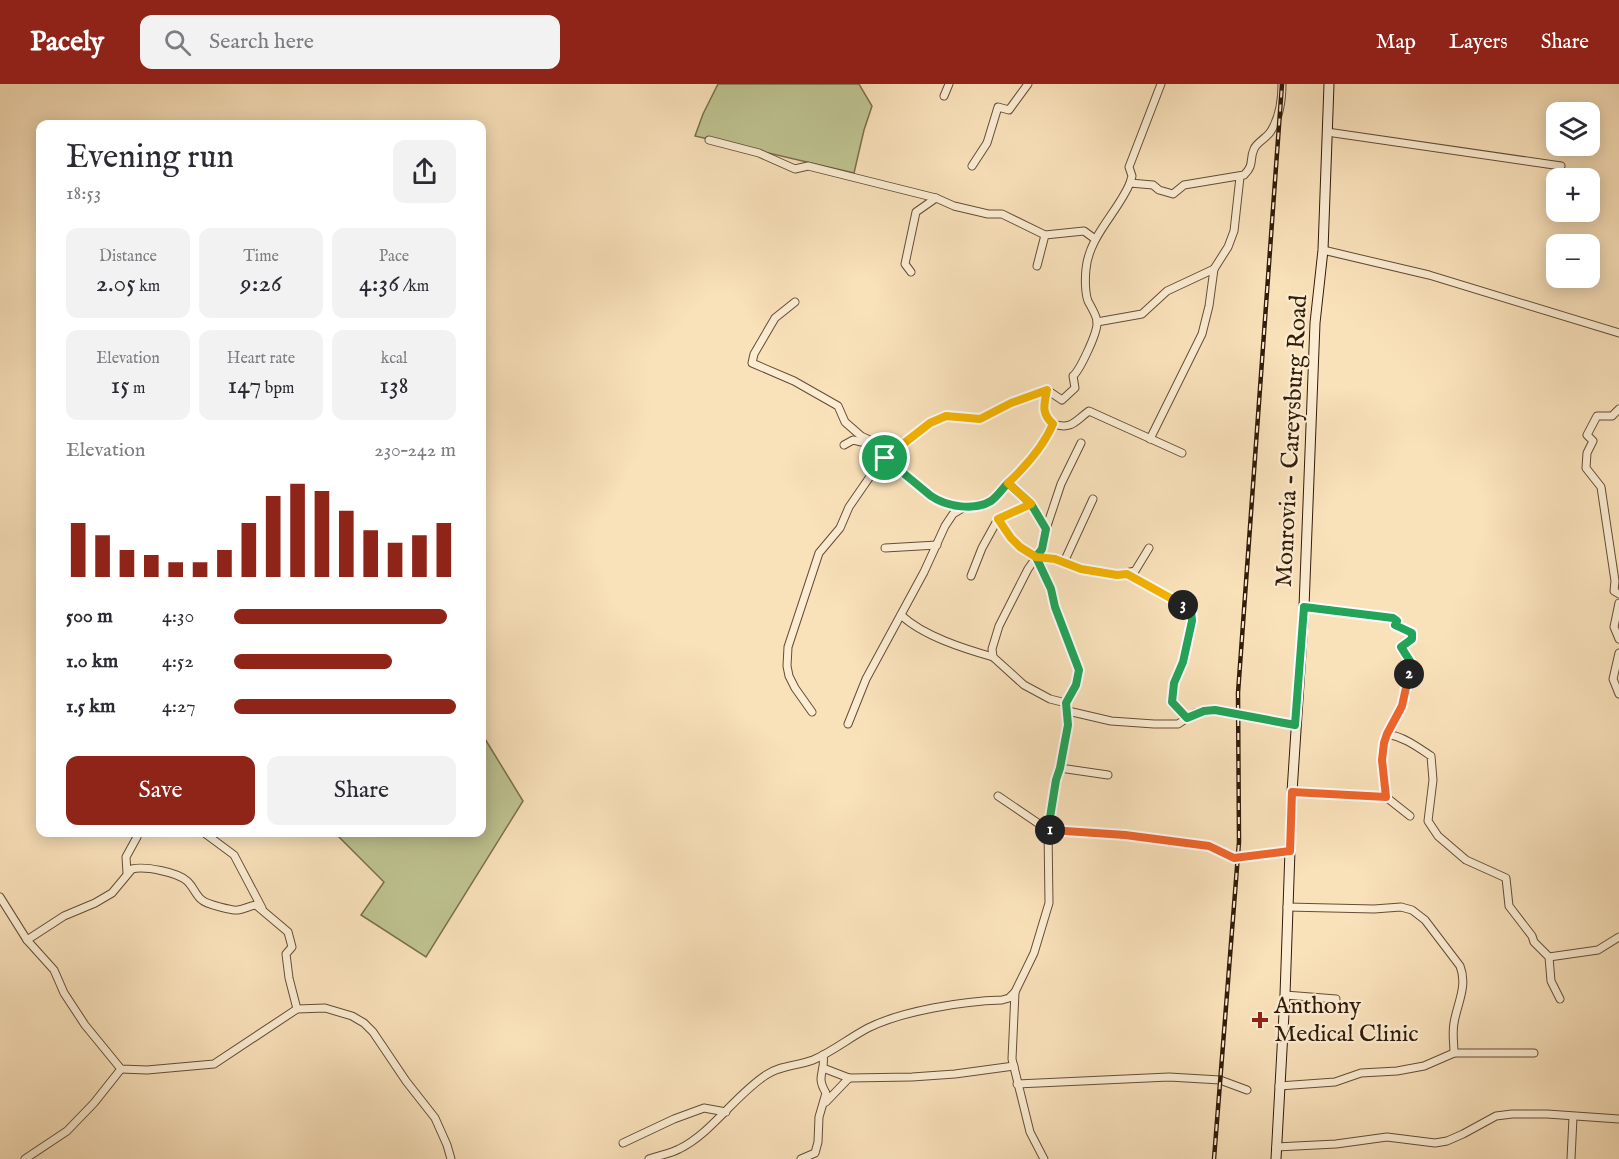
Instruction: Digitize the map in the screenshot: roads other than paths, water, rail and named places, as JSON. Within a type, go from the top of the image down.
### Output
[{"type":"main road","name":"Monrovia - Careysburg Road","points":[[1276,1159],[1285,995],[1295,725],[1304,607],[1315,322],[1323,250],[1329,84]]},
{"type":"street","points":[[944,96],[949,84]]},
{"type":"street","points":[[972,166],[987,143],[998,107],[1009,110],[1028,84]]},
{"type":"street","points":[[1047,390],[1062,400],[1075,388],[1073,376],[1079,370],[1093,340],[1098,322],[1087,298],[1086,268],[1095,239],[1111,218],[1130,183],[1132,177],[1129,168],[1161,84]]},
{"type":"street","points":[[1130,183],[1153,184],[1159,190],[1173,194],[1184,185],[1244,175],[1251,168],[1254,147],[1270,133],[1275,123],[1282,84]]},
{"type":"street","points":[[1327,132],[1561,166]]},
{"type":"street","points":[[709,140],[759,153],[795,169],[808,166],[936,198],[954,206],[988,214],[1002,214],[1045,235],[1084,231],[1095,239]]},
{"type":"street","points":[[1150,439],[1202,334],[1209,306],[1214,269],[1228,247],[1234,231],[1240,177]]},
{"type":"street","points":[[911,272],[905,264],[913,217],[921,206],[936,198]]},
{"type":"street","points":[[1037,266],[1045,235]]},
{"type":"street","points":[[1323,250],[1429,275],[1619,333]]},
{"type":"street","points":[[1098,322],[1142,314],[1167,291],[1214,269]]},
{"type":"street","points":[[795,302],[775,318],[754,354],[753,363],[794,381],[838,406],[845,422],[861,436],[873,442],[885,458],[938,501],[956,506],[978,507],[993,500],[1023,469],[1047,438],[1053,424]]},
{"type":"street","points":[[1047,390],[1045,413],[1053,424],[1063,427],[1070,426],[1089,411],[1182,453]]},
{"type":"street","points":[[812,712],[789,676],[788,647],[819,553],[840,528],[849,507],[885,458],[930,423],[946,416],[980,419],[1011,403],[1047,390]]},
{"type":"street","points":[[1619,409],[1612,416],[1597,416],[1592,423],[1587,435],[1593,441],[1585,462],[1586,468],[1601,487],[1615,580],[1614,591],[1619,594]]},
{"type":"street","points":[[844,445],[853,440],[868,444],[873,442]]},
{"type":"street","points":[[993,657],[992,649],[999,626],[1028,568],[1042,549],[1061,484],[1081,443]]},
{"type":"street","points":[[1008,483],[1031,504],[1046,529]]},
{"type":"street","points":[[1065,562],[1093,499]]},
{"type":"street","points":[[971,576],[982,548],[998,519],[1031,504]]},
{"type":"street","points":[[848,724],[866,679],[945,526],[953,514],[966,506]]},
{"type":"street","points":[[998,519],[1011,538],[1036,557],[1065,562],[1081,569],[1117,575],[1127,574],[1135,571],[1149,548]]},
{"type":"street","points":[[885,548],[937,545]]},
{"type":"street","points":[[649,1159],[678,1150],[690,1143],[764,1076],[780,1067],[799,1064],[823,1055],[845,1040],[884,1022],[931,1010],[1002,1000],[1009,998],[1015,992],[1034,953],[1049,903],[1048,830],[1068,725],[1066,703],[1076,685],[1079,670],[1055,607],[1051,589],[1036,557]]},
{"type":"street","points":[[1127,574],[1191,609],[1192,621],[1183,662],[1174,683],[1172,702],[1187,718]]},
{"type":"street","points":[[1619,603],[1614,627],[1619,639]]},
{"type":"street","points":[[1304,607],[1393,618],[1397,621],[1395,625],[1412,633],[1412,639],[1401,647],[1410,661],[1405,697],[1387,734],[1382,760],[1386,797]]},
{"type":"street","points":[[901,615],[939,637],[993,657],[1023,685],[1050,699],[1066,703]]},
{"type":"street","points":[[1619,653],[1613,679],[1619,694]]},
{"type":"street","points":[[1068,711],[1136,724],[1178,724],[1204,711],[1215,710],[1295,725]]},
{"type":"street","points":[[1387,734],[1400,736],[1431,756],[1433,780],[1428,821],[1438,836],[1466,860],[1506,878],[1509,906],[1534,942],[1549,957],[1551,981],[1560,999]]},
{"type":"street","points":[[1060,768],[1108,775]]},
{"type":"street","points":[[1292,792],[1386,797],[1410,816]]},
{"type":"street","points":[[998,796],[1048,830],[1125,835],[1209,846],[1234,858],[1290,851]]},
{"type":"street","points":[[127,873],[126,857],[137,837]]},
{"type":"street","points":[[210,837],[234,855],[262,908]]},
{"type":"street","points":[[27,940],[64,916],[112,893],[132,869],[140,867],[175,875],[190,883],[202,900],[234,910],[256,905],[288,932],[292,947],[286,954],[297,1009]]},
{"type":"street","points":[[0,897],[27,940],[54,970],[64,993],[85,1025],[120,1069],[147,1070],[214,1064],[297,1009],[325,1008],[352,1016],[373,1032],[406,1081],[435,1118],[451,1159]]},
{"type":"street","points":[[1287,907],[1374,909],[1401,907],[1412,910],[1425,920],[1460,966],[1463,974],[1462,992],[1453,1025],[1454,1053]]},
{"type":"street","points":[[1549,957],[1598,950],[1619,937]]},
{"type":"street","points":[[1015,992],[1012,1046],[1017,1084],[1030,1132],[1044,1159]]},
{"type":"street","points":[[1285,995],[1336,999]]},
{"type":"street","points":[[1279,1086],[1335,1082],[1361,1073],[1406,1070],[1424,1066],[1454,1053],[1534,1053]]},
{"type":"street","points":[[801,1159],[815,1153],[818,1142],[819,1117],[826,1094],[820,1083],[823,1055]]},
{"type":"street","points":[[823,1068],[849,1078],[934,1076],[1014,1066]]},
{"type":"street","points":[[25,1159],[68,1131],[94,1103],[120,1069]]},
{"type":"street","points":[[1017,1084],[1169,1077],[1220,1080],[1247,1090]]},
{"type":"street","points":[[825,1103],[849,1078]]},
{"type":"street","points":[[623,1143],[674,1119],[704,1108],[726,1112]]},
{"type":"street","points":[[1276,1147],[1336,1144],[1387,1137],[1435,1143],[1455,1137],[1496,1116],[1547,1114],[1619,1119]]},
{"type":"street","points":[[1571,1159],[1573,1116]]},
{"type":"railway","points":[[1214,1159],[1239,842],[1238,693],[1282,84]]},
{"type":"place","name":"Anthony Medical Clinic","points":[[1260,1020]]}]
